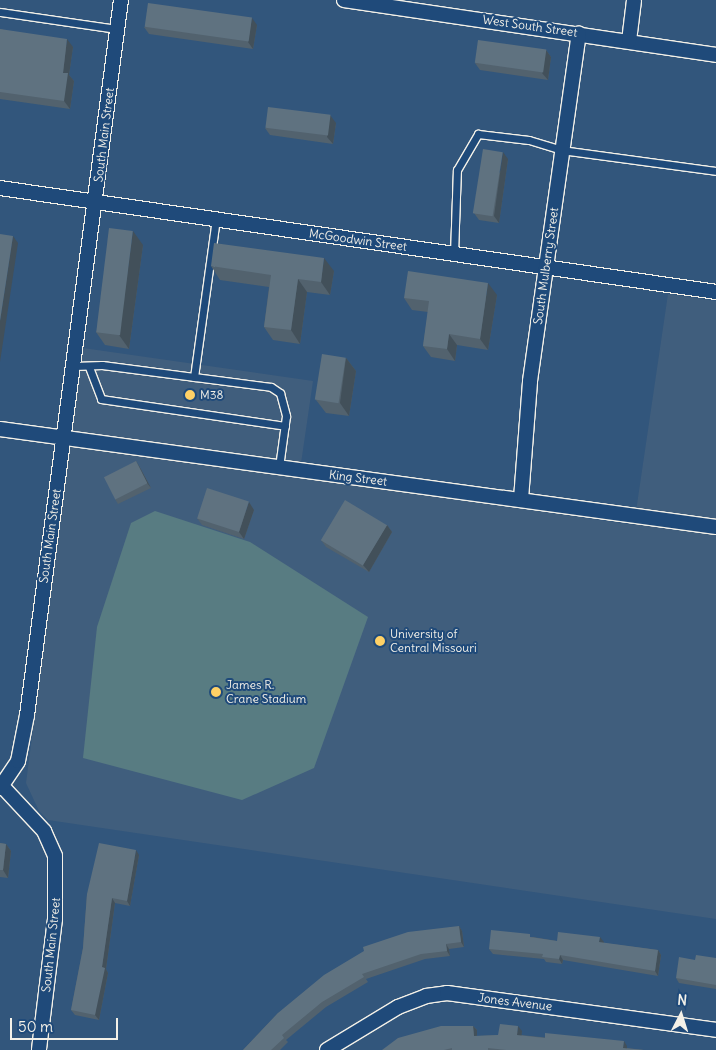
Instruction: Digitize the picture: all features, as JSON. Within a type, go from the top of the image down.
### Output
[{"type":"street","name":"South Main Street","points":[[39,1050],[55,919],[55,856],[44,831],[1,787],[18,762],[27,715],[96,202],[121,0]]},
{"type":"street","name":"West South Street","points":[[344,0],[579,33],[716,55]]},
{"type":"street","points":[[629,41],[634,0]]},
{"type":"street","name":"South Mulberry Street","points":[[521,499],[525,420],[561,150],[579,33]]},
{"type":"street","name":"McGoodwin Street","points":[[0,188],[716,292]]},
{"type":"street","name":"King Street","points":[[0,429],[716,527]]},
{"type":"street","name":"Jones Avenue","points":[[327,1050],[398,1008],[426,996],[447,993],[716,1030]]},
{"type":"lane","points":[[0,12],[118,29]]},
{"type":"lane","points":[[454,254],[455,181],[460,163],[474,137],[478,134],[529,140],[561,150],[716,171]]},
{"type":"lane","points":[[194,377],[216,220]]},
{"type":"lane","points":[[74,366],[89,367],[102,365],[271,387],[283,400],[285,426],[279,467]]},
{"type":"lane","points":[[89,367],[102,399],[285,426]]},
{"type":"shaded area","name":"University of Central Missouri","points":[[668,294],[716,301],[716,919],[48,820],[39,811],[26,783],[83,348],[313,381],[299,477],[634,525]]},
{"type":"green space","name":"James R. Crane Stadium","points":[[155,511],[250,542],[368,617],[314,768],[242,800],[83,758],[97,627],[131,523]]},
{"type":"building","points":[[148,3],[252,18],[249,41],[145,27]]},
{"type":"building","points":[[0,29],[67,39],[63,73],[68,73],[64,101],[0,92]]},
{"type":"building","points":[[478,40],[546,50],[543,72],[475,63]]},
{"type":"building","points":[[268,107],[331,115],[328,136],[265,128]]},
{"type":"building","points":[[483,149],[503,152],[493,216],[473,213]]},
{"type":"building","points":[[109,228],[133,231],[120,335],[96,332]]},
{"type":"building","points":[[0,234],[13,236],[0,321]]},
{"type":"building","points":[[214,243],[324,258],[321,282],[298,279],[291,330],[264,327],[271,275],[211,266]]},
{"type":"building","points":[[408,271],[488,283],[480,339],[449,334],[447,349],[423,346],[429,301],[404,298]]},
{"type":"building","points":[[322,354],[346,358],[339,403],[315,399]]},
{"type":"building","points":[[136,461],[147,483],[115,500],[104,477]]},
{"type":"building","points":[[207,488],[249,502],[239,532],[197,518]]},
{"type":"building","points":[[345,500],[387,525],[363,566],[321,540]]},
{"type":"building","points":[[0,843],[6,844],[3,870],[0,870]]},
{"type":"building","points":[[99,843],[136,850],[127,901],[112,898],[102,967],[105,968],[95,1015],[71,1010],[83,948],[87,894]]},
{"type":"building","points":[[459,926],[461,942],[446,944],[447,951],[421,954],[362,974],[364,977],[322,1002],[282,1035],[284,1038],[271,1050],[243,1050],[278,1013],[324,975],[364,951],[363,947],[408,932]]},
{"type":"building","points":[[491,930],[530,934],[530,937],[557,941],[558,932],[600,937],[599,942],[658,950],[655,971],[560,955],[559,959],[542,957],[543,954],[489,949]]},
{"type":"building","points":[[696,955],[716,958],[716,985],[676,978],[679,957],[695,960]]},
{"type":"building","points":[[500,1024],[518,1026],[517,1035],[545,1038],[545,1033],[624,1041],[623,1048],[644,1050],[506,1050],[488,1048],[488,1050],[452,1050],[452,1048],[444,1050],[382,1050],[398,1038],[441,1026],[473,1026],[474,1036],[498,1035]]},
{"type":"place","name":"M38","points":[[190,395]]},
{"type":"place","name":"University of Central Missouri","points":[[380,641]]},
{"type":"place","name":"James R. Crane Stadium","points":[[216,692]]}]
